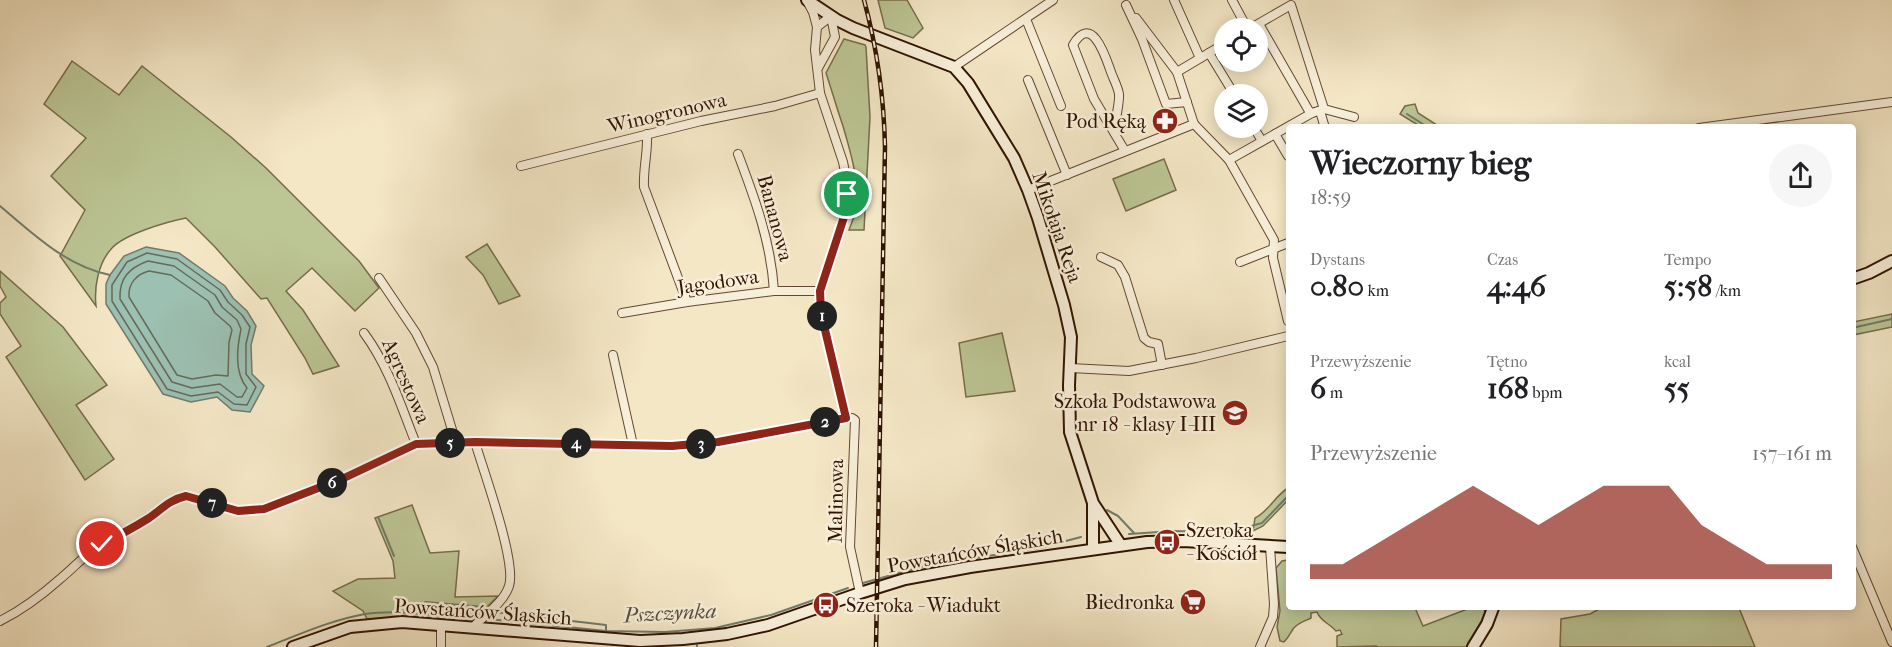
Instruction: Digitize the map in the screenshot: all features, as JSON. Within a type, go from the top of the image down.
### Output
[{"type":"street","points":[[806,0],[813,12],[817,27],[831,16]]},
{"type":"street","points":[[806,0],[853,28],[954,67],[1053,0]]},
{"type":"street","points":[[1174,0],[1200,58]]},
{"type":"street","points":[[1232,0],[1243,18]]},
{"type":"street","points":[[1268,18],[1289,3],[1324,124]]},
{"type":"street","points":[[1187,102],[1166,104],[1142,39],[1126,5],[1177,72],[1187,102],[1194,124],[1229,160],[1274,240],[1273,258],[1286,313]]},
{"type":"street","points":[[831,16],[835,37]]},
{"type":"street","points":[[1026,19],[1061,106]]},
{"type":"street","name":"Malinowa","points":[[817,27],[815,50],[820,93],[843,162],[847,194],[847,205],[820,291],[821,313],[846,418],[855,420],[850,547],[860,593]]},
{"type":"street","points":[[818,68],[835,37],[853,28]]},
{"type":"street","points":[[1114,130],[1119,94],[1101,46],[1096,38],[1086,34],[1076,39],[1073,45],[1094,99],[1125,151]]},
{"type":"street","points":[[1268,40],[1309,111],[1354,117]]},
{"type":"street","points":[[1177,72],[1214,50]]},
{"type":"street","points":[[1209,53],[1228,84]]},
{"type":"street","name":"Mikołaja Reja","points":[[954,67],[968,83],[1014,158],[1028,190],[1064,305],[1071,337],[1070,432],[1093,503],[1120,544]]},
{"type":"street","points":[[1028,80],[1067,175]]},
{"type":"street","name":"Winogronowa","points":[[521,166],[647,134],[775,106],[820,93]]},
{"type":"street","points":[[1729,124],[1892,102]]},
{"type":"street","points":[[1294,124],[1319,111]]},
{"type":"street","points":[[1028,190],[1194,124]]},
{"type":"street","points":[[1229,160],[1286,128]]},
{"type":"street","points":[[647,134],[643,172],[644,187],[687,302]]},
{"type":"street","points":[[1275,134],[1286,153]]},
{"type":"street","name":"Bananowa","points":[[738,154],[765,228],[774,291]]},
{"type":"street","points":[[1240,262],[1286,244]]},
{"type":"street","points":[[1101,258],[1118,265],[1125,277],[1144,338],[1158,344],[1162,364]]},
{"type":"street","points":[[1856,278],[1892,261]]},
{"type":"street","points":[[379,278],[416,333],[433,367],[456,443]]},
{"type":"street","name":"Jagodowa","points":[[622,313],[774,291],[820,291]]},
{"type":"street","name":"Agrestowa","points":[[364,333],[374,346],[394,385],[416,444]]},
{"type":"street","points":[[1070,368],[1129,371],[1286,336]]},
{"type":"street","points":[[613,355],[633,445]]},
{"type":"street","points":[[0,621],[38,597],[90,552],[158,512],[168,502],[186,496],[238,511],[264,509],[344,478],[416,444],[475,442],[672,446],[718,442],[846,418]]},
{"type":"street","points":[[473,627],[502,599],[511,578],[509,557],[475,442]]},
{"type":"street","name":"Mikołaja Reja","points":[[1093,503],[1093,549]]},
{"type":"street","name":"Powstańców Śląskich","points":[[292,647],[366,624],[402,622],[674,643],[768,625],[905,579],[970,567],[1120,544],[1183,541],[1286,547]]},
{"type":"street","points":[[1260,647],[1273,617],[1270,547]]},
{"type":"street","points":[[1856,556],[1892,642]]},
{"type":"street","points":[[1473,647],[1487,624],[1492,610]]},
{"type":"street","points":[[441,625],[441,647]]},
{"type":"green space","points":[[878,0],[907,0],[923,28],[913,38],[885,28]]},
{"type":"green space","points":[[844,39],[866,47],[870,117],[864,230],[849,230],[856,204],[856,178],[847,139],[826,73]]},
{"type":"green space","points":[[72,61],[119,95],[142,66],[266,168],[359,261],[379,288],[355,311],[312,268],[286,291],[303,310],[339,366],[313,374],[267,298],[261,299],[186,218],[136,233],[112,248],[103,261],[98,276],[96,306],[60,256],[85,210],[51,176],[86,138],[44,104]]},
{"type":"green space","points":[[1415,104],[1418,113],[1435,124],[1416,124],[1400,114],[1405,106]]},
{"type":"green space","points":[[1164,159],[1176,190],[1126,211],[1113,179]]},
{"type":"green space","points":[[487,244],[520,296],[499,304],[483,275],[466,257]]},
{"type":"green space","points":[[0,271],[63,327],[107,385],[76,405],[114,459],[85,480],[6,357],[21,346],[0,314],[0,303],[6,297],[0,286]]},
{"type":"green space","points":[[1892,314],[1892,327],[1856,334],[1856,321]]},
{"type":"green space","points":[[1002,333],[1015,391],[966,397],[959,343]]},
{"type":"green space","points":[[1286,490],[1286,502],[1263,526],[1253,531],[1255,518],[1264,512]]},
{"type":"green space","points":[[412,505],[430,553],[459,551],[455,597],[498,596],[472,622],[404,617],[367,619],[363,611],[333,591],[358,579],[395,578],[393,561],[375,518]]},
{"type":"green space","points":[[1286,560],[1286,610],[1416,610],[1423,626],[1465,610],[1484,610],[1486,612],[1467,647],[1337,647],[1337,636],[1342,634],[1340,630],[1336,631],[1320,618],[1317,612],[1311,613],[1311,618],[1295,627],[1284,642],[1280,641],[1277,627],[1280,611],[1276,568],[1282,561]]},
{"type":"green space","points":[[1597,610],[1740,610],[1755,647],[1560,647],[1561,619],[1590,614]]},
{"type":"water","points":[[146,247],[179,253],[225,286],[233,298],[247,311],[256,326],[251,345],[252,374],[264,386],[250,412],[232,410],[217,397],[191,402],[163,394],[106,304],[106,284],[110,275],[124,256]]},
{"type":"waterway","points":[[1407,114],[1423,124]]},
{"type":"waterway","points":[[0,206],[65,257],[94,271],[110,275]]},
{"type":"waterway","name":"Pszczynka","points":[[1856,327],[1892,319]]},
{"type":"waterway","name":"Pszczynka","points":[[1226,533],[1262,523],[1286,498]]},
{"type":"waterway","points":[[1107,510],[1118,516],[1134,533]]},
{"type":"waterway","points":[[378,517],[394,556]]},
{"type":"waterway","name":"Pszczynka","points":[[1129,534],[1174,531],[1213,532]]},
{"type":"waterway","name":"Pszczynka","points":[[863,583],[924,566],[1039,548],[1081,537]]},
{"type":"waterway","name":"Pszczynka","points":[[489,619],[606,631],[665,632],[715,628],[771,615],[848,588]]},
{"type":"waterway","points":[[425,602],[485,607]]},
{"type":"waterway","points":[[495,612],[606,625],[606,631]]},
{"type":"waterway","name":"Pszczynka","points":[[267,647],[327,624],[365,614],[405,613],[472,618]]},
{"type":"railway","points":[[864,0],[879,73],[885,147],[876,647]]},
{"type":"place","name":"Pod Ręką","points":[[1165,121]]},
{"type":"place","name":"Szkoła Podstawowa nr 18 - klasy I-III","points":[[1235,413]]},
{"type":"place","name":"Szeroka - Kościół","points":[[1167,542]]},
{"type":"place","name":"Biedronka","points":[[1193,602]]},
{"type":"place","name":"Szeroka - Wiadukt","points":[[826,605]]},
{"type":"route","points":[[102,544],[158,512],[168,502],[181,497],[186,496],[238,511],[264,509],[344,478],[416,444],[475,442],[672,446],[718,442],[846,418],[821,313],[820,291],[844,217],[847,194]]}]
